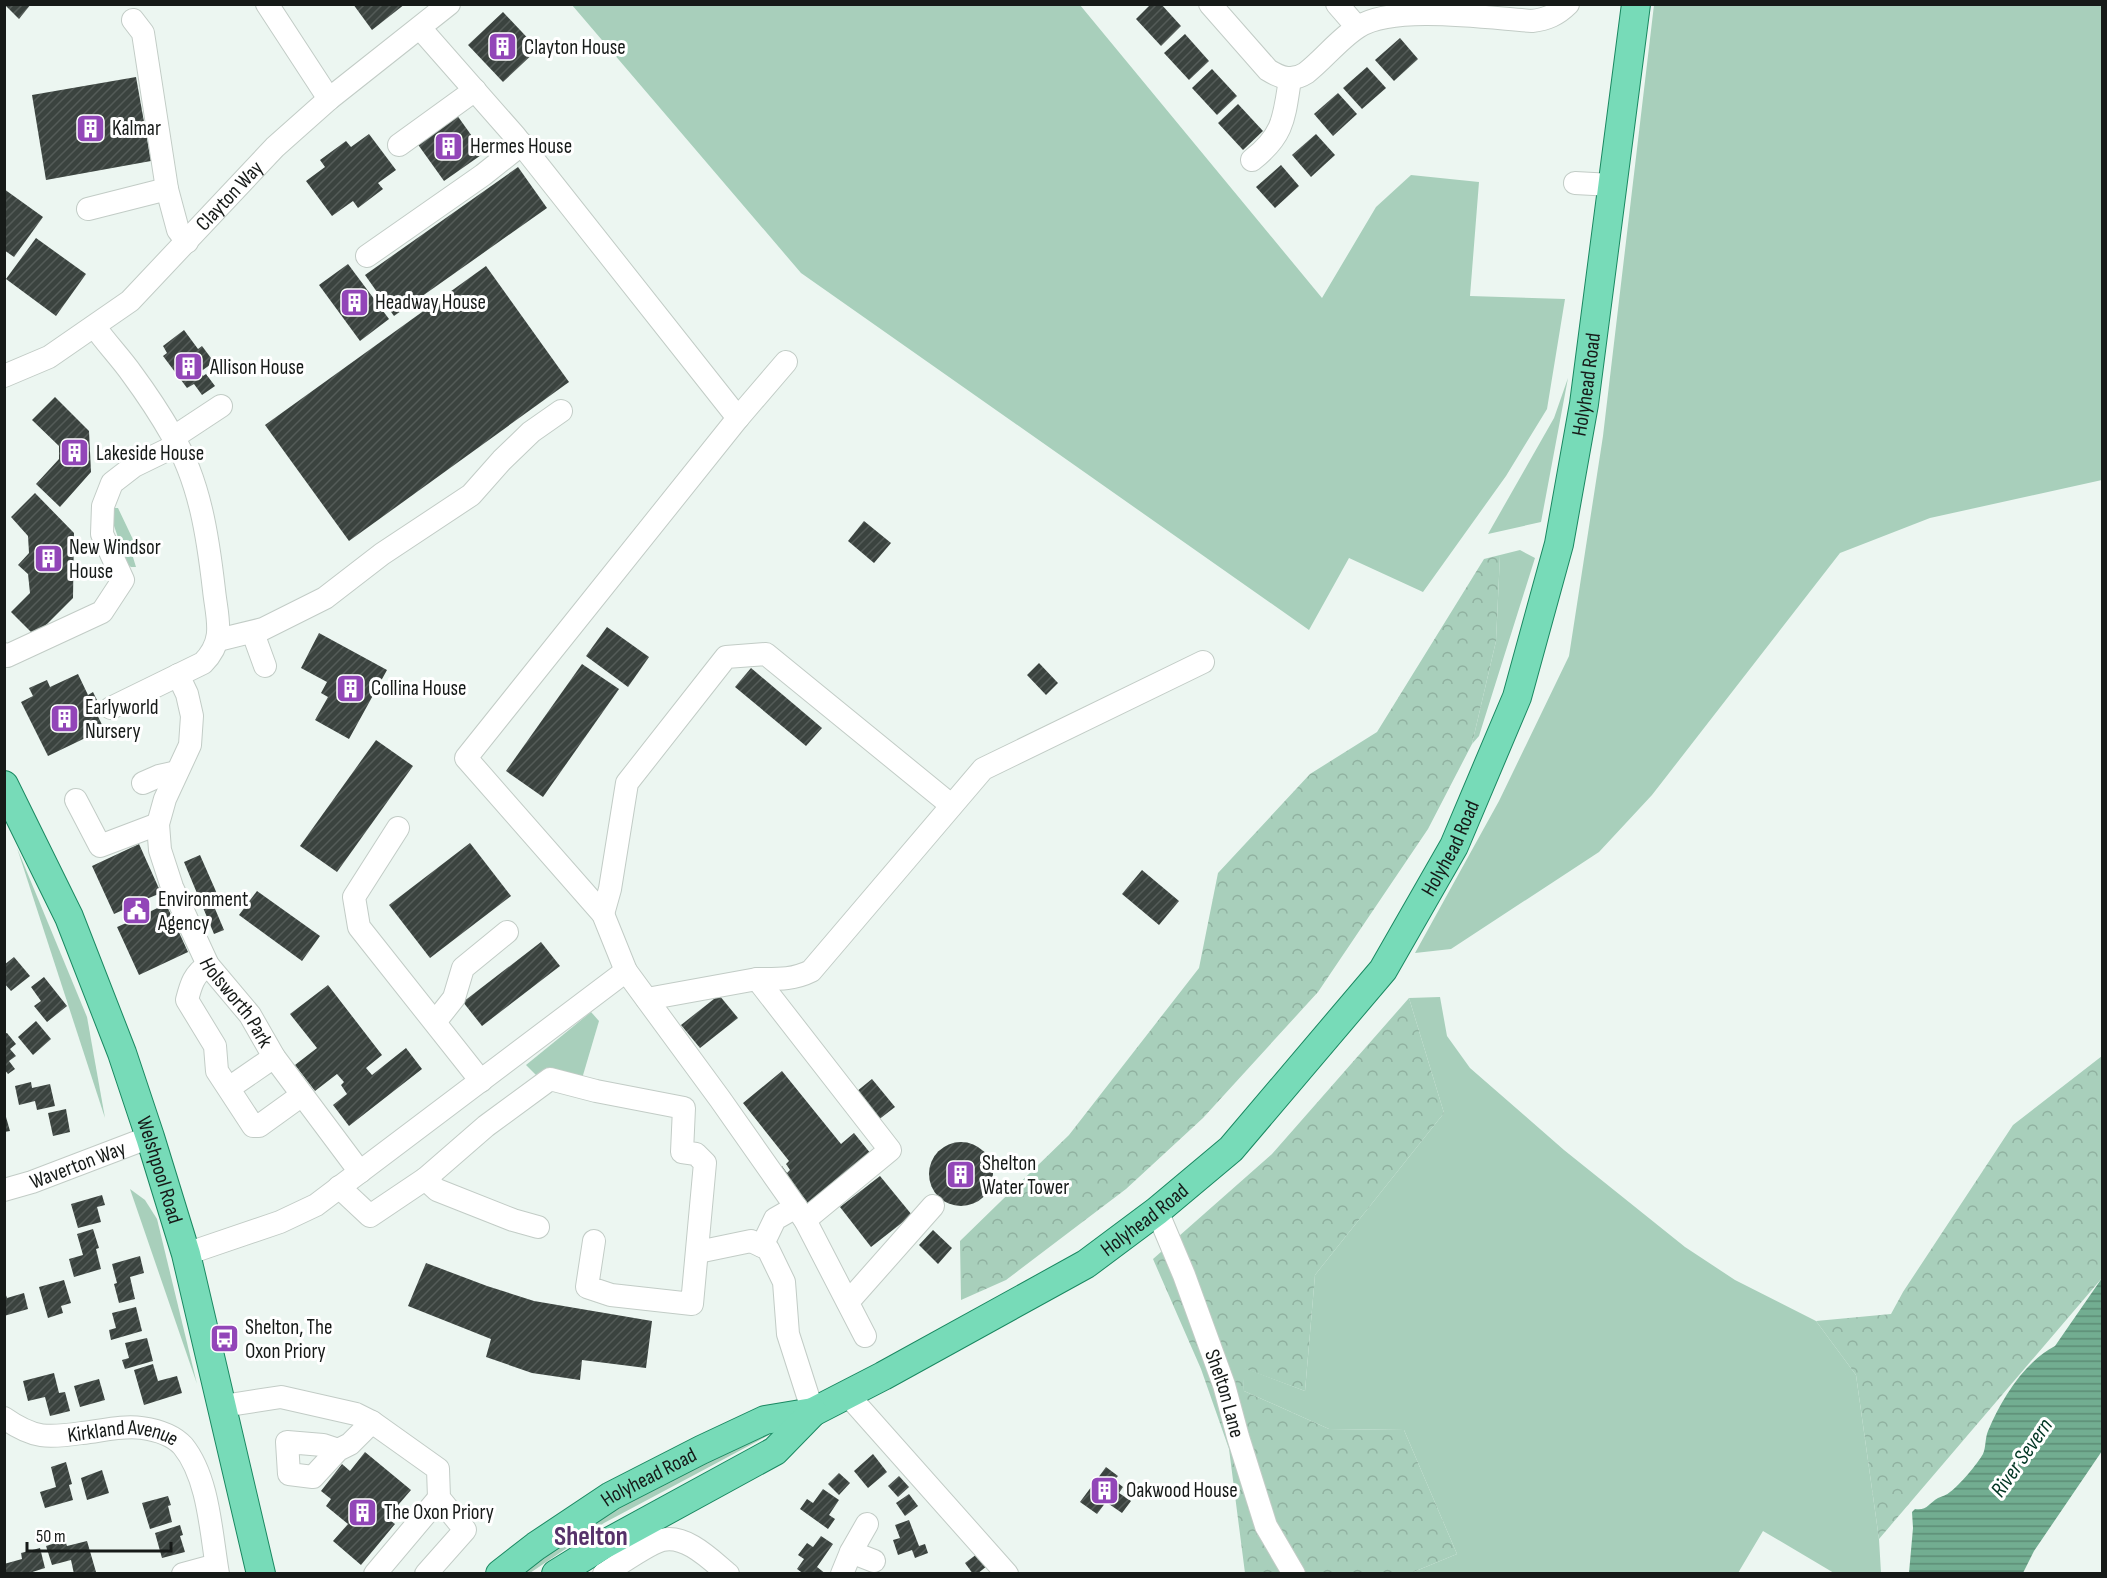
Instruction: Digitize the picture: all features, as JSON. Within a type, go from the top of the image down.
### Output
[{"type":"main road","name":"Holyhead Road","points":[[556,1574],[603,1545],[775,1451],[813,1412],[1086,1264],[1157,1211],[1231,1149],[1383,970],[1454,846],[1518,697],[1558,544],[1584,404],[1636,4]]},
{"type":"main road","name":"Welshpool Road","points":[[4,785],[69,917],[122,1053],[150,1137],[186,1254],[261,1574]]},
{"type":"main road","name":"Holyhead Road","points":[[500,1574],[536,1546],[611,1496],[700,1450],[765,1420],[813,1412]]},
{"type":"street","name":"Clayton Way","points":[[4,376],[49,357],[130,301],[275,147],[329,99],[449,4]]},
{"type":"street","points":[[1210,4],[1268,70],[1290,79],[1306,74],[1357,27],[1384,16],[1406,14],[1532,21],[1547,19],[1568,4]]},
{"type":"street","points":[[1338,4],[1357,27]]},
{"type":"street","points":[[272,7],[329,99]]},
{"type":"street","points":[[133,20],[143,33],[167,189],[178,230],[187,242]]},
{"type":"street","points":[[420,28],[518,140],[738,418]]},
{"type":"street","points":[[1252,160],[1268,148],[1276,137],[1282,124],[1290,79]]},
{"type":"street","points":[[399,145],[475,90]]},
{"type":"street","points":[[367,256],[483,175],[518,140]]},
{"type":"street","points":[[1575,183],[1612,185]]},
{"type":"street","points":[[88,209],[167,189]]},
{"type":"street","points":[[95,327],[132,373],[175,441],[187,466],[200,507],[210,562],[218,640],[213,652],[203,663],[111,708]]},
{"type":"street","points":[[786,362],[738,418],[466,758],[603,914],[626,971],[720,1098],[800,1214],[865,1336]]},
{"type":"street","points":[[4,654],[7,656],[102,612],[123,580],[102,534],[103,506],[112,483],[129,458],[175,441],[221,405]]},
{"type":"street","points":[[218,640],[253,633],[325,598],[382,554],[471,495],[531,432],[561,411]]},
{"type":"street","points":[[253,633],[265,666]]},
{"type":"street","points":[[603,914],[610,889],[627,783],[726,657],[766,654],[951,805]]},
{"type":"street","points":[[647,999],[757,979],[787,979],[810,971],[982,769],[1203,662]]},
{"type":"street","name":"Holsworth Park","points":[[172,678],[187,694],[192,716],[190,745],[165,799],[158,824],[160,850],[172,887],[208,965],[250,1015],[274,1057],[360,1172]]},
{"type":"street","points":[[143,783],[177,772]]},
{"type":"street","points":[[76,800],[100,846],[158,824]]},
{"type":"street","points":[[398,828],[354,897],[358,927],[481,1081]]},
{"type":"street","points":[[435,1022],[454,998],[463,968],[507,932]]},
{"type":"street","points":[[208,965],[197,972],[191,983],[187,1000],[215,1046],[217,1071],[254,1126],[259,1126],[302,1095]]},
{"type":"street","points":[[186,1254],[280,1222],[316,1205],[626,971]]},
{"type":"street","points":[[757,979],[890,1150],[800,1214],[775,1219],[762,1246]]},
{"type":"street","points":[[229,1088],[274,1057]]},
{"type":"street","points":[[339,1187],[370,1216],[425,1179],[486,1125],[550,1079],[596,1091],[684,1108],[682,1152],[696,1154],[705,1163],[692,1304],[611,1295],[586,1287],[594,1241]]},
{"type":"street","name":"Waverton Way","points":[[4,1190],[32,1182],[150,1137]]},
{"type":"street","points":[[425,1179],[436,1190],[513,1220],[538,1227]]},
{"type":"street","points":[[848,1302],[933,1206]]},
{"type":"street","name":"Shelton Lane","points":[[1157,1211],[1184,1275],[1224,1385],[1266,1526],[1294,1574]]},
{"type":"street","points":[[698,1252],[751,1241],[768,1249],[784,1282],[788,1334],[813,1412]]},
{"type":"street","points":[[847,1394],[1007,1574]]},
{"type":"street","points":[[223,1406],[281,1397],[356,1414],[372,1422],[438,1469],[439,1498],[465,1530],[426,1574]]},
{"type":"street","name":"Kirkland Avenue","points":[[4,1418],[36,1435],[58,1436],[140,1427],[171,1437],[182,1445],[198,1472],[203,1488],[217,1569]]},
{"type":"street","points":[[338,1450],[350,1444],[372,1422]]},
{"type":"street","points":[[375,1574],[439,1498]]},
{"type":"street","points":[[842,1574],[867,1524]]},
{"type":"street","points":[[604,1574],[662,1540],[685,1543],[728,1574]]},
{"type":"street","points":[[851,1552],[874,1561]]},
{"type":"street","points":[[183,1574],[217,1569]]},
{"type":"green space","points":[[572,5],[1080,5],[1322,298],[1376,207],[1411,175],[1479,182],[1470,296],[1565,299],[1547,409],[1506,476],[1423,592],[1349,558],[1309,630],[801,273]]},
{"type":"green space","points":[[1654,5],[2102,5],[2102,480],[1930,518],[1840,553],[1652,795],[1599,852],[1451,949],[1415,953],[1499,801],[1569,656],[1603,436]]},
{"type":"green space","points":[[1568,378],[1541,522],[1488,534],[1554,418]]},
{"type":"green space","points":[[113,508],[118,508],[138,550],[132,554],[136,567],[127,564],[110,514]]},
{"type":"green space","points":[[1520,550],[1535,558],[1479,736],[1472,744],[1496,641],[1500,555]]},
{"type":"green space","points":[[1500,555],[1496,641],[1472,744],[1428,829],[1318,992],[1203,1118],[1126,1189],[1006,1280],[961,1300],[960,1241],[1069,1135],[1199,968],[1218,873],[1310,774],[1377,732],[1484,559]]},
{"type":"green space","points":[[17,848],[87,1017],[105,1118]]},
{"type":"green space","points":[[1440,997],[1447,1036],[1470,1068],[1564,1150],[1685,1247],[1735,1280],[1816,1321],[1856,1375],[1879,1539],[1881,1573],[1834,1573],[1763,1531],[1738,1573],[1411,1573],[1457,1554],[1404,1430],[1329,1429],[1244,1391],[1242,1367],[1305,1391],[1315,1275],[1444,1113],[1409,998]]},
{"type":"green space","points":[[1409,998],[1444,1113],[1315,1275],[1305,1391],[1243,1368],[1244,1391],[1329,1429],[1404,1430],[1457,1554],[1411,1573],[1245,1573],[1229,1449],[1201,1369],[1153,1259],[1272,1154]]},
{"type":"green space","points":[[591,1012],[599,1021],[581,1082],[538,1077],[526,1065]]},
{"type":"green space","points":[[2102,1056],[2102,1278],[1879,1539],[1856,1375],[1816,1321],[1891,1314],[1903,1292],[2013,1125]]},
{"type":"green space","points":[[130,1189],[145,1200],[157,1219],[197,1384]]},
{"type":"green space","points":[[771,1430],[769,1435],[604,1523],[530,1573],[510,1574],[586,1521]]},
{"type":"water","name":"River Severn","points":[[2102,1278],[2102,1451],[2034,1551],[2023,1573],[1909,1573],[1912,1512],[1915,1509],[1925,1508],[1949,1493],[1973,1468],[1983,1454],[1993,1419],[2015,1383],[2033,1362],[2055,1346]]},
{"type":"building","points":[[4,4],[31,4],[19,19]]},
{"type":"building","points":[[353,4],[405,4],[372,30]]},
{"type":"building","points":[[1151,4],[1161,4],[1181,26],[1161,46],[1136,19]]},
{"type":"building","name":"Clayton House","points":[[503,12],[538,49],[503,82],[468,45]]},
{"type":"building","points":[[1185,34],[1209,61],[1189,80],[1164,53]]},
{"type":"building","points":[[1400,38],[1418,59],[1394,81],[1375,60]]},
{"type":"building","points":[[1367,67],[1386,88],[1362,109],[1343,88]]},
{"type":"building","points":[[1212,69],[1237,96],[1217,115],[1192,88]]},
{"type":"building","name":"Kalmar","points":[[136,77],[151,161],[46,180],[32,95]]},
{"type":"building","points":[[1338,93],[1357,114],[1333,136],[1314,114]]},
{"type":"building","points":[[1238,104],[1263,131],[1243,150],[1218,123]]},
{"type":"building","name":"Hermes House","points":[[454,111],[484,153],[444,181],[414,139]]},
{"type":"building","points":[[369,134],[396,170],[378,183],[383,189],[358,208],[353,201],[332,216],[306,181],[325,167],[320,160],[346,141],[351,147]]},
{"type":"building","points":[[1316,134],[1335,155],[1311,177],[1292,155]]},
{"type":"building","points":[[1281,165],[1299,186],[1275,208],[1256,187]]},
{"type":"building","points":[[518,167],[547,208],[394,316],[365,275]]},
{"type":"building","points":[[4,189],[43,217],[14,257],[4,250]]},
{"type":"building","points":[[36,238],[86,274],[56,316],[6,279]]},
{"type":"building","name":"Headway House","points":[[348,264],[389,319],[360,341],[319,285]]},
{"type":"building","points":[[486,266],[569,382],[349,541],[265,425]]},
{"type":"building","name":"Allison House","points":[[184,330],[198,349],[202,346],[214,362],[200,372],[203,376],[206,374],[215,386],[202,395],[194,384],[187,388],[163,356],[167,353],[163,346]]},
{"type":"building","name":"Lakeside House","points":[[55,397],[89,431],[91,472],[60,507],[36,484],[59,459],[59,446],[32,420]]},
{"type":"building","name":"New Windsor House","points":[[35,493],[74,533],[73,598],[35,636],[11,612],[30,593],[28,574],[18,565],[29,553],[28,536],[11,517]]},
{"type":"building","points":[[864,521],[891,543],[874,563],[848,541]]},
{"type":"building","points":[[607,627],[649,657],[628,687],[586,656]]},
{"type":"building","name":"Collina House","points":[[319,633],[387,670],[349,739],[315,720],[328,697],[321,693],[327,682],[301,668]]},
{"type":"building","points":[[1039,663],[1058,683],[1046,695],[1027,675]]},
{"type":"building","points":[[582,664],[619,689],[543,797],[506,771]]},
{"type":"building","points":[[751,668],[822,728],[806,746],[735,687]]},
{"type":"building","name":"Earlyworld Nursery","points":[[78,674],[88,695],[93,692],[100,706],[94,708],[104,729],[48,756],[21,702],[33,696],[29,688],[47,680],[50,687]]},
{"type":"building","points":[[376,740],[413,766],[337,872],[300,846]]},
{"type":"building","points":[[470,843],[511,896],[430,958],[389,905]]},
{"type":"building","name":"Environment Agency","points":[[139,844],[161,893],[144,900],[149,912],[166,904],[188,952],[139,975],[117,927],[131,921],[125,909],[114,914],[92,866]]},
{"type":"building","points":[[200,855],[218,896],[214,898],[216,903],[213,904],[224,930],[214,934],[184,862]]},
{"type":"building","points":[[1142,870],[1179,901],[1159,925],[1122,894]]},
{"type":"building","points":[[257,891],[320,936],[302,961],[239,915]]},
{"type":"building","points":[[541,942],[560,966],[482,1026],[463,1002]]},
{"type":"building","points":[[14,957],[30,976],[11,991],[4,983],[4,965]]},
{"type":"building","points":[[44,977],[67,1006],[47,1022],[34,1006],[41,1001],[31,987]]},
{"type":"building","points":[[328,985],[382,1055],[366,1068],[372,1075],[406,1048],[422,1069],[349,1126],[333,1105],[347,1094],[341,1085],[344,1082],[337,1074],[315,1091],[295,1065],[317,1048],[290,1014]]},
{"type":"building","points":[[719,995],[738,1018],[700,1048],[681,1025]]},
{"type":"building","points":[[36,1021],[51,1039],[33,1055],[18,1037]]},
{"type":"building","points":[[7,1033],[16,1044],[10,1049],[16,1056],[9,1061],[15,1069],[8,1074],[4,1069],[4,1034]]},
{"type":"building","points":[[782,1071],[841,1144],[854,1133],[871,1154],[803,1209],[774,1172],[782,1166],[787,1173],[790,1170],[786,1164],[789,1161],[743,1103]]},
{"type":"building","points":[[872,1079],[895,1107],[873,1124],[851,1096]]},
{"type":"building","points":[[31,1082],[32,1088],[50,1084],[55,1106],[37,1110],[35,1101],[19,1105],[15,1086]]},
{"type":"building","points":[[66,1109],[70,1132],[53,1136],[48,1113]]},
{"type":"building","points":[[4,1110],[10,1131],[4,1132]]},
{"type":"building","name":"Shelton Water Tower","points":[[961,1142],[979,1148],[987,1156],[993,1174],[987,1192],[979,1200],[961,1206],[943,1200],[935,1192],[929,1174],[935,1156],[943,1148]]},
{"type":"building","points":[[880,1176],[912,1215],[871,1247],[840,1207]]},
{"type":"building","points":[[102,1195],[105,1205],[97,1207],[101,1222],[78,1228],[71,1204]]},
{"type":"building","points":[[93,1229],[99,1248],[96,1249],[101,1269],[74,1277],[69,1259],[83,1255],[77,1234]]},
{"type":"building","points":[[933,1230],[952,1248],[938,1264],[919,1245]]},
{"type":"building","points":[[140,1256],[144,1273],[130,1277],[135,1299],[119,1303],[112,1264]]},
{"type":"building","points":[[426,1263],[534,1301],[652,1321],[646,1368],[582,1360],[580,1380],[532,1373],[486,1357],[491,1339],[408,1306]]},
{"type":"building","points":[[64,1280],[71,1303],[61,1306],[63,1313],[48,1318],[39,1287]]},
{"type":"building","points":[[4,1290],[7,1298],[24,1293],[28,1309],[4,1316]]},
{"type":"building","points":[[136,1307],[142,1331],[111,1340],[109,1330],[116,1328],[112,1313]]},
{"type":"building","points":[[147,1338],[153,1361],[125,1369],[122,1360],[129,1358],[125,1343]]},
{"type":"building","points":[[153,1364],[158,1381],[177,1376],[182,1393],[144,1405],[134,1370]]},
{"type":"building","points":[[54,1373],[59,1393],[65,1392],[70,1411],[50,1416],[45,1397],[28,1401],[23,1381]]},
{"type":"building","points":[[99,1379],[105,1400],[80,1407],[74,1386]]},
{"type":"building","name":"The Oxon Priory","points":[[365,1452],[411,1490],[387,1518],[395,1524],[361,1565],[333,1541],[348,1524],[326,1506],[331,1499],[321,1491],[342,1464],[350,1471]]},
{"type":"building","points":[[873,1454],[887,1472],[868,1488],[854,1471]]},
{"type":"building","points":[[66,1462],[72,1484],[69,1485],[73,1500],[45,1508],[40,1492],[56,1487],[51,1467]]},
{"type":"building","name":"Oakwood House","points":[[1106,1467],[1118,1476],[1114,1480],[1123,1487],[1119,1493],[1131,1501],[1122,1513],[1106,1502],[1097,1514],[1080,1502]]},
{"type":"building","points":[[102,1470],[109,1493],[87,1500],[81,1478]]},
{"type":"building","points":[[839,1473],[850,1483],[839,1495],[828,1484]]},
{"type":"building","points":[[899,1476],[909,1487],[898,1497],[888,1486]]},
{"type":"building","points":[[823,1489],[839,1500],[829,1515],[835,1519],[828,1529],[800,1509],[807,1499],[813,1503]]},
{"type":"building","points":[[909,1494],[918,1506],[905,1516],[896,1503]]},
{"type":"building","points":[[168,1496],[172,1522],[150,1529],[142,1503]]},
{"type":"building","points":[[909,1520],[919,1546],[925,1544],[928,1553],[915,1558],[912,1550],[898,1555],[893,1540],[900,1538],[895,1525]]},
{"type":"building","points":[[180,1525],[183,1535],[180,1536],[185,1552],[162,1558],[155,1533]]},
{"type":"building","points":[[821,1536],[833,1544],[817,1567],[826,1574],[804,1574],[797,1569],[804,1559],[798,1555],[807,1543],[813,1547]]},
{"type":"building","points":[[65,1540],[67,1546],[87,1541],[96,1572],[74,1574],[71,1560],[52,1565],[46,1546]]},
{"type":"building","points":[[40,1548],[45,1568],[26,1574],[4,1574],[4,1564],[22,1559],[21,1553]]},
{"type":"building","points":[[977,1554],[987,1566],[977,1574],[973,1574],[965,1563]]},
{"type":"place","name":"Clayton House","points":[[503,47]]},
{"type":"place","name":"Kalmar","points":[[91,128]]},
{"type":"place","name":"Hermes House","points":[[449,146]]},
{"type":"place","name":"Headway House","points":[[354,302]]},
{"type":"place","name":"Allison House","points":[[189,367]]},
{"type":"place","name":"Lakeside House","points":[[75,453]]},
{"type":"place","name":"New Windsor House","points":[[48,559]]},
{"type":"place","name":"Collina House","points":[[350,688]]},
{"type":"place","name":"Earlyworld Nursery","points":[[64,719]]},
{"type":"place","name":"Environment Agency","points":[[137,911]]},
{"type":"place","name":"Shelton Water Tower","points":[[961,1175]]},
{"type":"place","name":"Shelton, The Oxon Priory","points":[[224,1339]]},
{"type":"place","name":"Oakwood House","points":[[1105,1490]]},
{"type":"place","name":"The Oxon Priory","points":[[363,1512]]},
{"type":"district","name":"Shelton","points":[[591,1537]]}]
